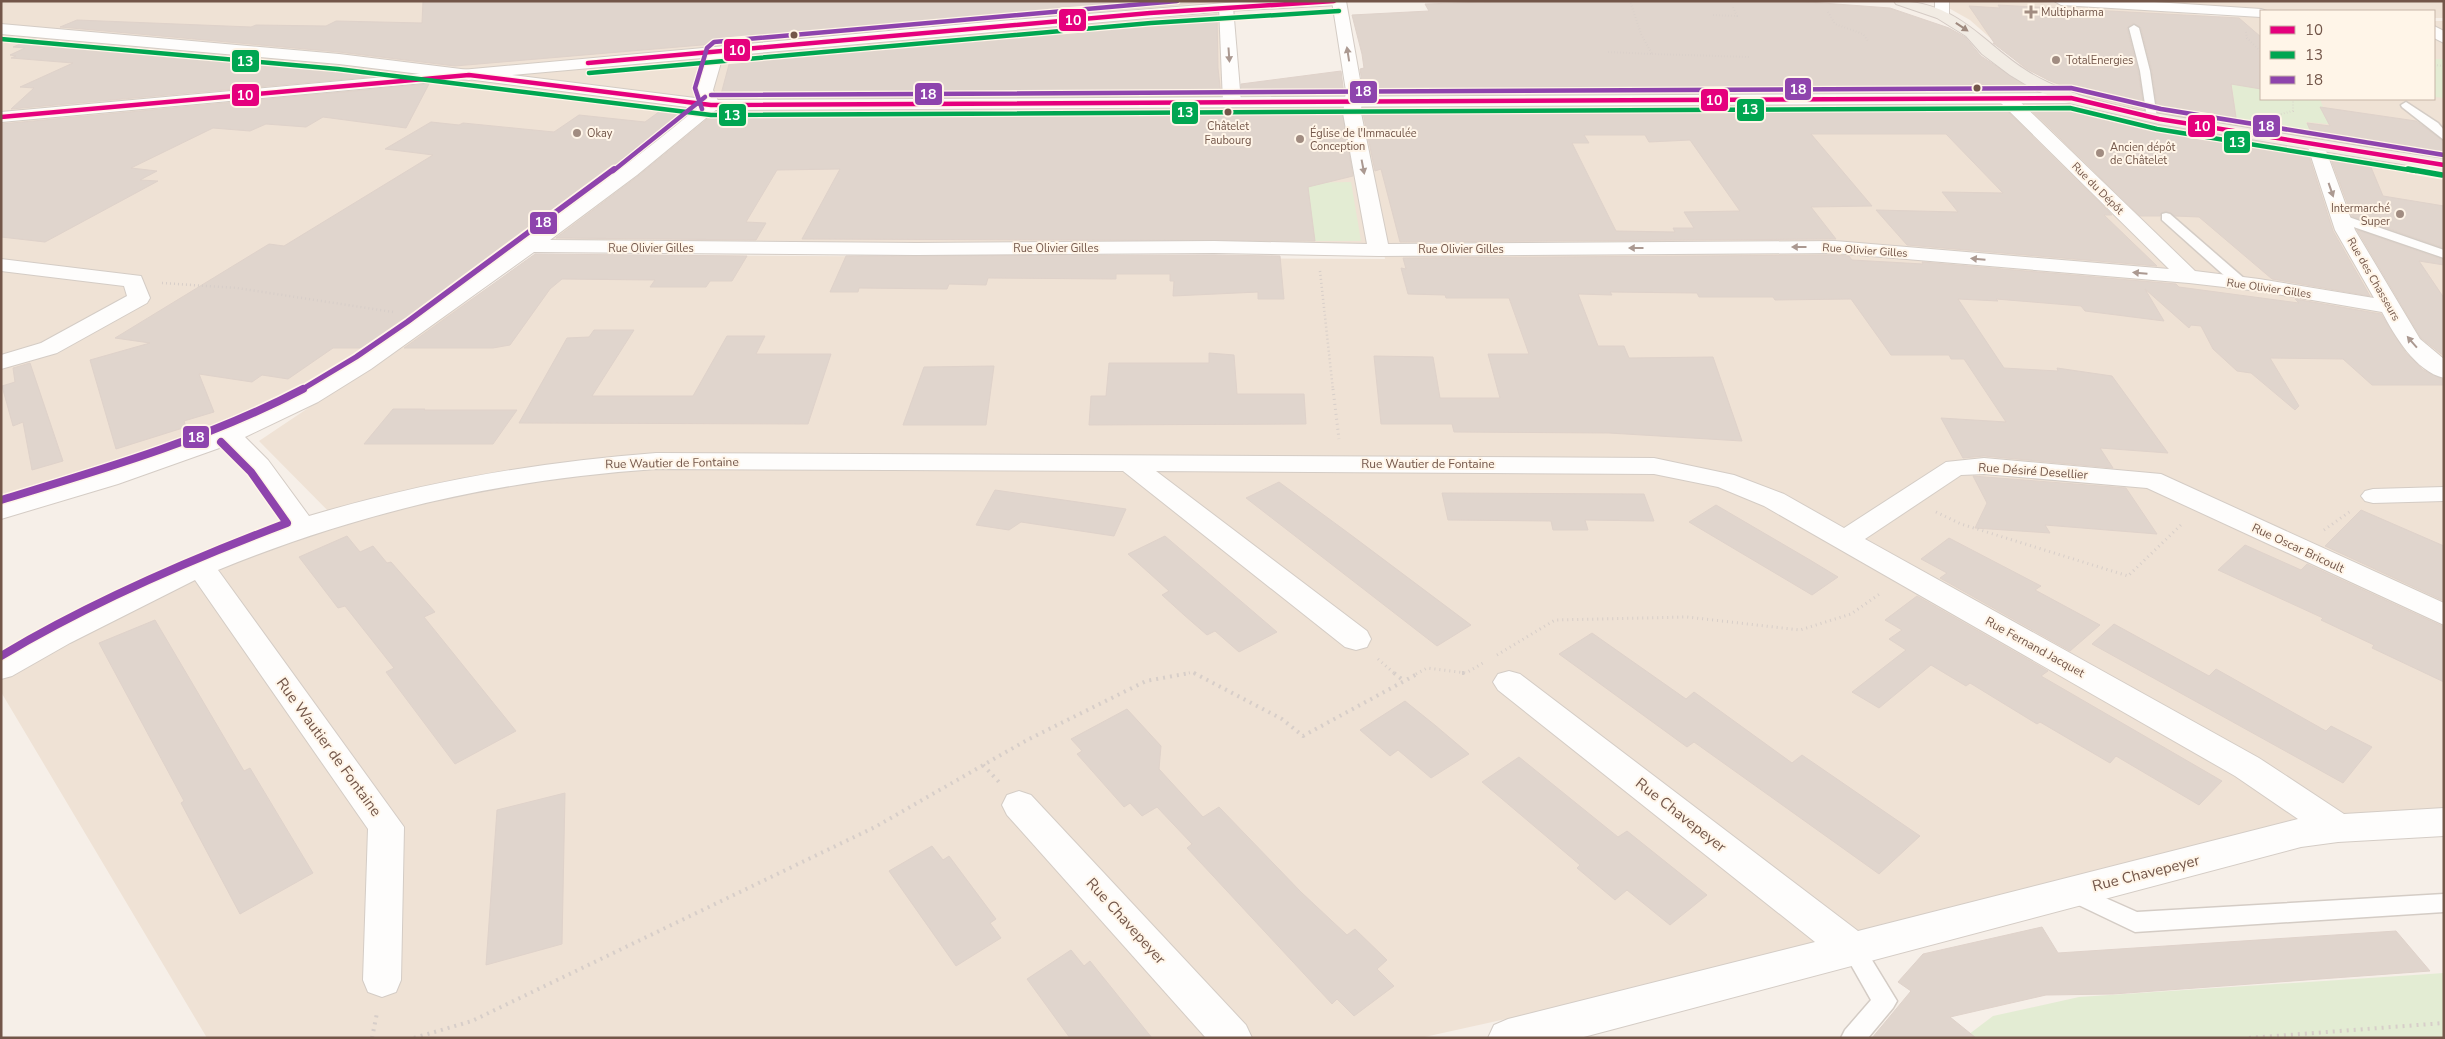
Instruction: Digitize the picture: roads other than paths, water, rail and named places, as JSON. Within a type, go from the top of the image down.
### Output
[{"type":"main road","points":[[1901,1],[1942,8],[2010,69],[2041,86],[2071,98],[2152,118],[2444,165]]},
{"type":"street","points":[[1,117],[1226,7],[1339,1],[1354,91],[1352,102],[1379,250]]},
{"type":"street","points":[[2061,1],[2260,12]]},
{"type":"street","points":[[1226,7],[1232,102]]},
{"type":"street","points":[[1,29],[339,59],[711,105],[2071,98]]},
{"type":"street","points":[[711,105],[705,90],[716,52]]},
{"type":"street","name":"Rue du Dépôt","points":[[2007,99],[2189,277]]},
{"type":"street","points":[[1,511],[150,464],[228,435],[282,411],[359,368],[528,246],[711,105]]},
{"type":"street","name":"Rue des Chasseurs","points":[[2316,144],[2345,230],[2411,343],[2444,371]]},
{"type":"street","name":"Rue Olivier Gilles","points":[[528,246],[1317,248],[1379,250],[1835,247],[2189,277],[2241,283],[2389,307]]},
{"type":"street","points":[[1,266],[133,281],[139,298],[49,348],[1,362]]},
{"type":"street","points":[[228,435],[259,466],[303,528]]},
{"type":"street","name":"Rue Wautier de Fontaine","points":[[1,668],[35,647],[200,566],[303,528],[383,504],[460,486],[600,464],[656,461],[1646,466],[1725,481]]},
{"type":"street","points":[[1129,463],[1356,639]]},
{"type":"street","name":"Rue Désiré Desellier","points":[[1845,540],[1955,468],[1984,466],[2152,480]]},
{"type":"street","name":"Rue Oscar Bricoult","points":[[2152,480],[2444,615]]},
{"type":"street","name":"Rue Fernand Jacquet","points":[[1725,481],[1774,500],[2247,767],[2338,828]]},
{"type":"street","points":[[2373,496],[2444,494]]},
{"type":"street","name":"Rue Wautier de Fontaine","points":[[200,566],[386,827],[382,980]]},
{"type":"street","name":"Rue Chavepeyer","points":[[1498,666],[1853,949]]},
{"type":"street","name":"Rue Chavepeyer","points":[[1019,805],[1232,1038]]},
{"type":"street","name":"Rue Chavepeyer","points":[[1508,1038],[2301,833],[2338,828],[2442,825]]},
{"type":"lane","points":[[2134,28],[2145,72],[2152,118]]},
{"type":"lane","points":[[2406,105],[2434,126],[2444,137]]},
{"type":"lane","points":[[2166,217],[2241,283]]},
{"type":"lane","points":[[2340,218],[2444,254]]},
{"type":"lane","points":[[2072,892],[2135,922],[2444,903]]},
{"type":"lane","points":[[1853,949],[1884,1001],[1853,1038]]},
{"type":"place","name":"Multipharma","points":[[2031,12]]},
{"type":"place","name":"TotalEnergies","points":[[2056,60]]},
{"type":"place","name":"Châtelet Faubourg","points":[[1228,112]]},
{"type":"place","name":"Okay","points":[[577,133]]},
{"type":"place","name":"Église de l'Immaculée Conception","points":[[1300,139]]},
{"type":"place","name":"Ancien dépôt de Châtelet","points":[[2100,153]]},
{"type":"place","name":"Intermarché Super","points":[[2400,214]]}]
